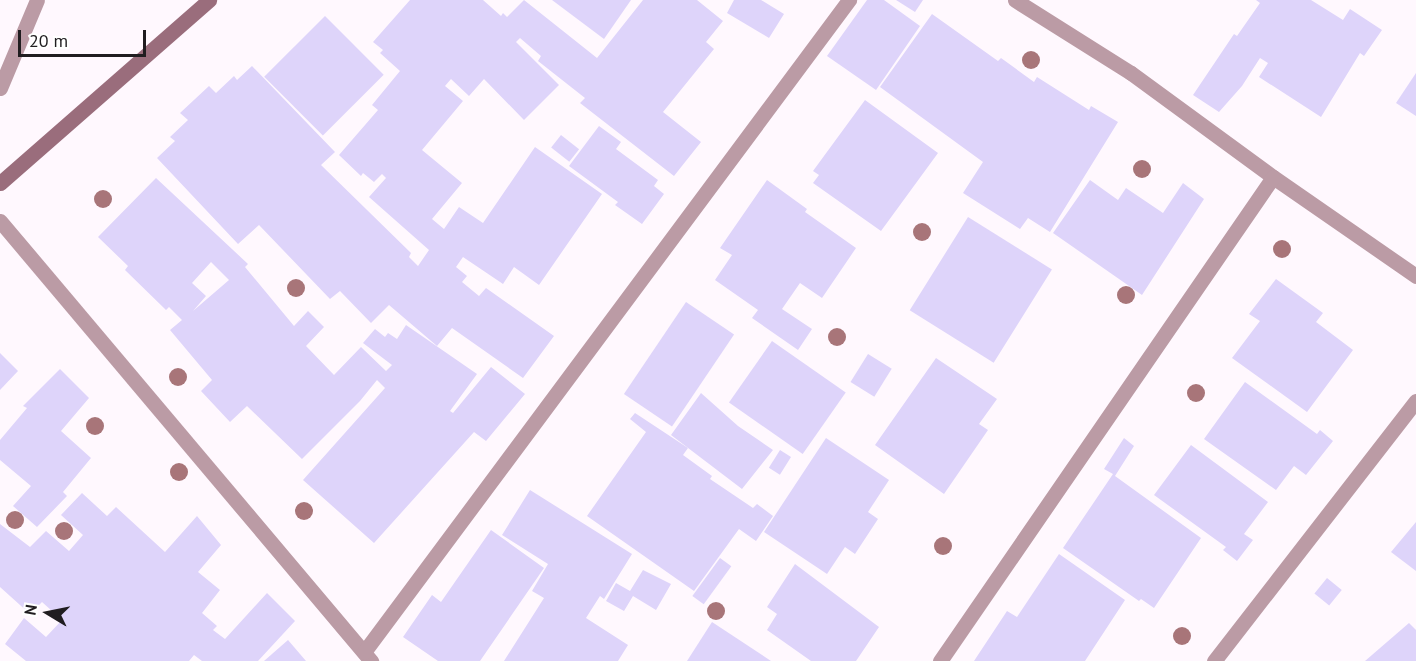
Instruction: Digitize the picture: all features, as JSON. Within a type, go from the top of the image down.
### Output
[{"type":"main road","points":[[0,183],[209,0]]},
{"type":"street","points":[[0,88],[37,0]]},
{"type":"street","points":[[0,221],[368,657],[849,0]]},
{"type":"street","points":[[1016,0],[1131,73],[1273,177],[1416,276]]},
{"type":"street","points":[[940,661],[1273,177]]},
{"type":"street","points":[[1214,661],[1416,401]]},
{"type":"building","points":[[410,0],[483,0],[501,16],[503,13],[507,17],[524,0],[597,58],[643,0],[697,0],[723,21],[706,42],[714,49],[663,112],[701,142],[674,176],[580,103],[585,98],[538,61],[541,56],[520,38],[516,42],[559,85],[524,120],[484,79],[469,96],[451,79],[445,86],[463,101],[422,150],[462,183],[432,219],[444,229],[459,207],[483,223],[535,147],[602,194],[539,285],[514,267],[503,284],[463,257],[456,267],[467,276],[462,282],[479,296],[486,288],[554,336],[523,378],[452,328],[437,346],[389,305],[371,323],[340,291],[330,299],[259,225],[238,244],[157,158],[175,141],[170,137],[188,120],[180,113],[209,86],[216,93],[234,76],[237,80],[252,66],[335,152],[321,165],[411,253],[409,257],[418,266],[429,250],[369,197],[386,178],[382,174],[374,182],[363,173],[361,176],[339,155],[378,110],[372,105],[400,71],[380,53],[383,50],[373,42]]},
{"type":"building","points":[[552,0],[631,0],[604,39]]},
{"type":"building","points":[[734,0],[761,0],[784,14],[769,38],[727,13]]},
{"type":"building","points":[[867,0],[884,0],[920,26],[876,90],[827,56]]},
{"type":"building","points":[[896,0],[923,0],[915,12]]},
{"type":"building","points":[[1256,0],[1311,0],[1343,20],[1350,9],[1382,30],[1364,56],[1360,53],[1321,117],[1259,77],[1268,63],[1260,58],[1242,86],[1219,112],[1193,95],[1234,34],[1237,36],[1260,3]]},
{"type":"building","points":[[932,14],[998,61],[1001,58],[1034,82],[1037,77],[1089,110],[1091,106],[1118,122],[1050,232],[1028,218],[1020,229],[963,193],[983,162],[880,87]]},
{"type":"building","points":[[325,16],[384,75],[323,136],[264,77]]},
{"type":"building","points":[[1416,73],[1416,116],[1396,103]]},
{"type":"building","points":[[865,100],[938,153],[881,231],[813,183],[819,175],[813,171]]},
{"type":"building","points":[[599,126],[621,142],[616,149],[658,180],[654,186],[664,194],[642,224],[615,205],[618,202],[569,166]]},
{"type":"building","points":[[561,135],[579,149],[569,162],[551,148]]},
{"type":"building","points":[[156,178],[248,264],[245,267],[294,326],[308,311],[324,327],[306,346],[334,375],[361,347],[386,371],[392,365],[363,343],[375,329],[385,337],[388,333],[397,339],[406,325],[477,374],[450,411],[453,413],[491,367],[525,394],[486,441],[474,432],[374,543],[303,480],[385,388],[377,380],[360,401],[302,459],[247,406],[230,422],[201,391],[212,380],[170,330],[182,320],[169,307],[166,310],[125,270],[128,266],[98,237]],"holes":[[[211,262],[229,280],[193,311],[206,296],[192,283]]]},
{"type":"building","points":[[767,180],[807,209],[805,212],[856,248],[822,298],[800,283],[782,309],[812,329],[798,350],[752,318],[758,310],[715,280],[732,255],[720,248]]},
{"type":"building","points":[[1090,180],[1118,200],[1126,188],[1163,213],[1183,183],[1204,199],[1142,295],[1053,233]]},
{"type":"building","points":[[968,217],[1052,269],[994,363],[910,310]]},
{"type":"building","points":[[1276,279],[1323,313],[1316,322],[1353,350],[1307,412],[1232,358],[1260,321],[1249,314]]},
{"type":"building","points":[[686,302],[734,334],[672,426],[624,394]]},
{"type":"building","points":[[772,341],[846,393],[803,454],[729,402]]},
{"type":"building","points":[[0,353],[18,371],[0,390]]},
{"type":"building","points":[[868,354],[892,369],[874,397],[851,382]]},
{"type":"building","points":[[936,358],[997,399],[979,424],[988,430],[944,494],[875,445]]},
{"type":"building","points":[[60,369],[89,398],[61,431],[91,458],[63,492],[67,496],[37,527],[13,506],[31,486],[0,460],[0,440],[27,408],[23,406]]},
{"type":"building","points":[[1245,382],[1317,434],[1320,430],[1333,441],[1306,475],[1294,466],[1276,490],[1204,439]]},
{"type":"building","points":[[701,393],[738,426],[773,450],[742,489],[671,435]]},
{"type":"building","points":[[635,413],[688,448],[683,455],[712,476],[710,479],[753,508],[757,504],[773,516],[756,541],[739,529],[694,591],[587,516],[646,432],[630,419]]},
{"type":"building","points":[[826,438],[889,480],[868,512],[878,519],[855,554],[845,547],[827,574],[764,532]]},
{"type":"building","points":[[1124,438],[1134,446],[1115,476],[1201,538],[1154,608],[1141,599],[1139,601],[1063,548],[1113,474],[1104,469]]},
{"type":"building","points":[[1191,445],[1268,502],[1244,534],[1253,540],[1237,561],[1223,550],[1226,547],[1154,495]]},
{"type":"building","points":[[780,450],[791,457],[780,475],[769,468]]},
{"type":"building","points":[[530,490],[632,554],[604,599],[600,596],[586,618],[628,645],[618,661],[504,661],[544,598],[532,591],[548,564],[502,535]]},
{"type":"building","points":[[82,493],[107,516],[116,507],[165,552],[197,516],[221,545],[198,572],[220,590],[202,613],[217,626],[213,630],[225,639],[267,593],[295,621],[258,661],[202,661],[194,655],[189,661],[26,661],[5,644],[24,618],[46,637],[62,620],[42,602],[30,614],[0,587],[0,524],[30,547],[46,531],[69,551],[83,535],[61,515]]},
{"type":"building","points":[[1416,522],[1416,571],[1391,552]]},
{"type":"building","points":[[491,530],[544,568],[480,661],[438,661],[403,637],[432,595],[441,602]]},
{"type":"building","points":[[1059,554],[1125,600],[1085,661],[974,661],[1007,611],[1017,617]]},
{"type":"building","points":[[720,558],[731,566],[704,604],[692,596]]},
{"type":"building","points":[[795,564],[879,627],[856,661],[811,661],[767,630],[777,614],[767,607]]},
{"type":"building","points":[[643,570],[671,584],[656,610],[633,596],[624,611],[606,601],[616,583],[630,591]]},
{"type":"building","points":[[1327,578],[1342,590],[1329,606],[1314,594]]},
{"type":"building","points":[[712,622],[771,661],[687,661]]},
{"type":"building","points":[[1409,623],[1416,630],[1416,661],[1365,661]]},
{"type":"building","points":[[288,640],[306,661],[264,661]]}]
